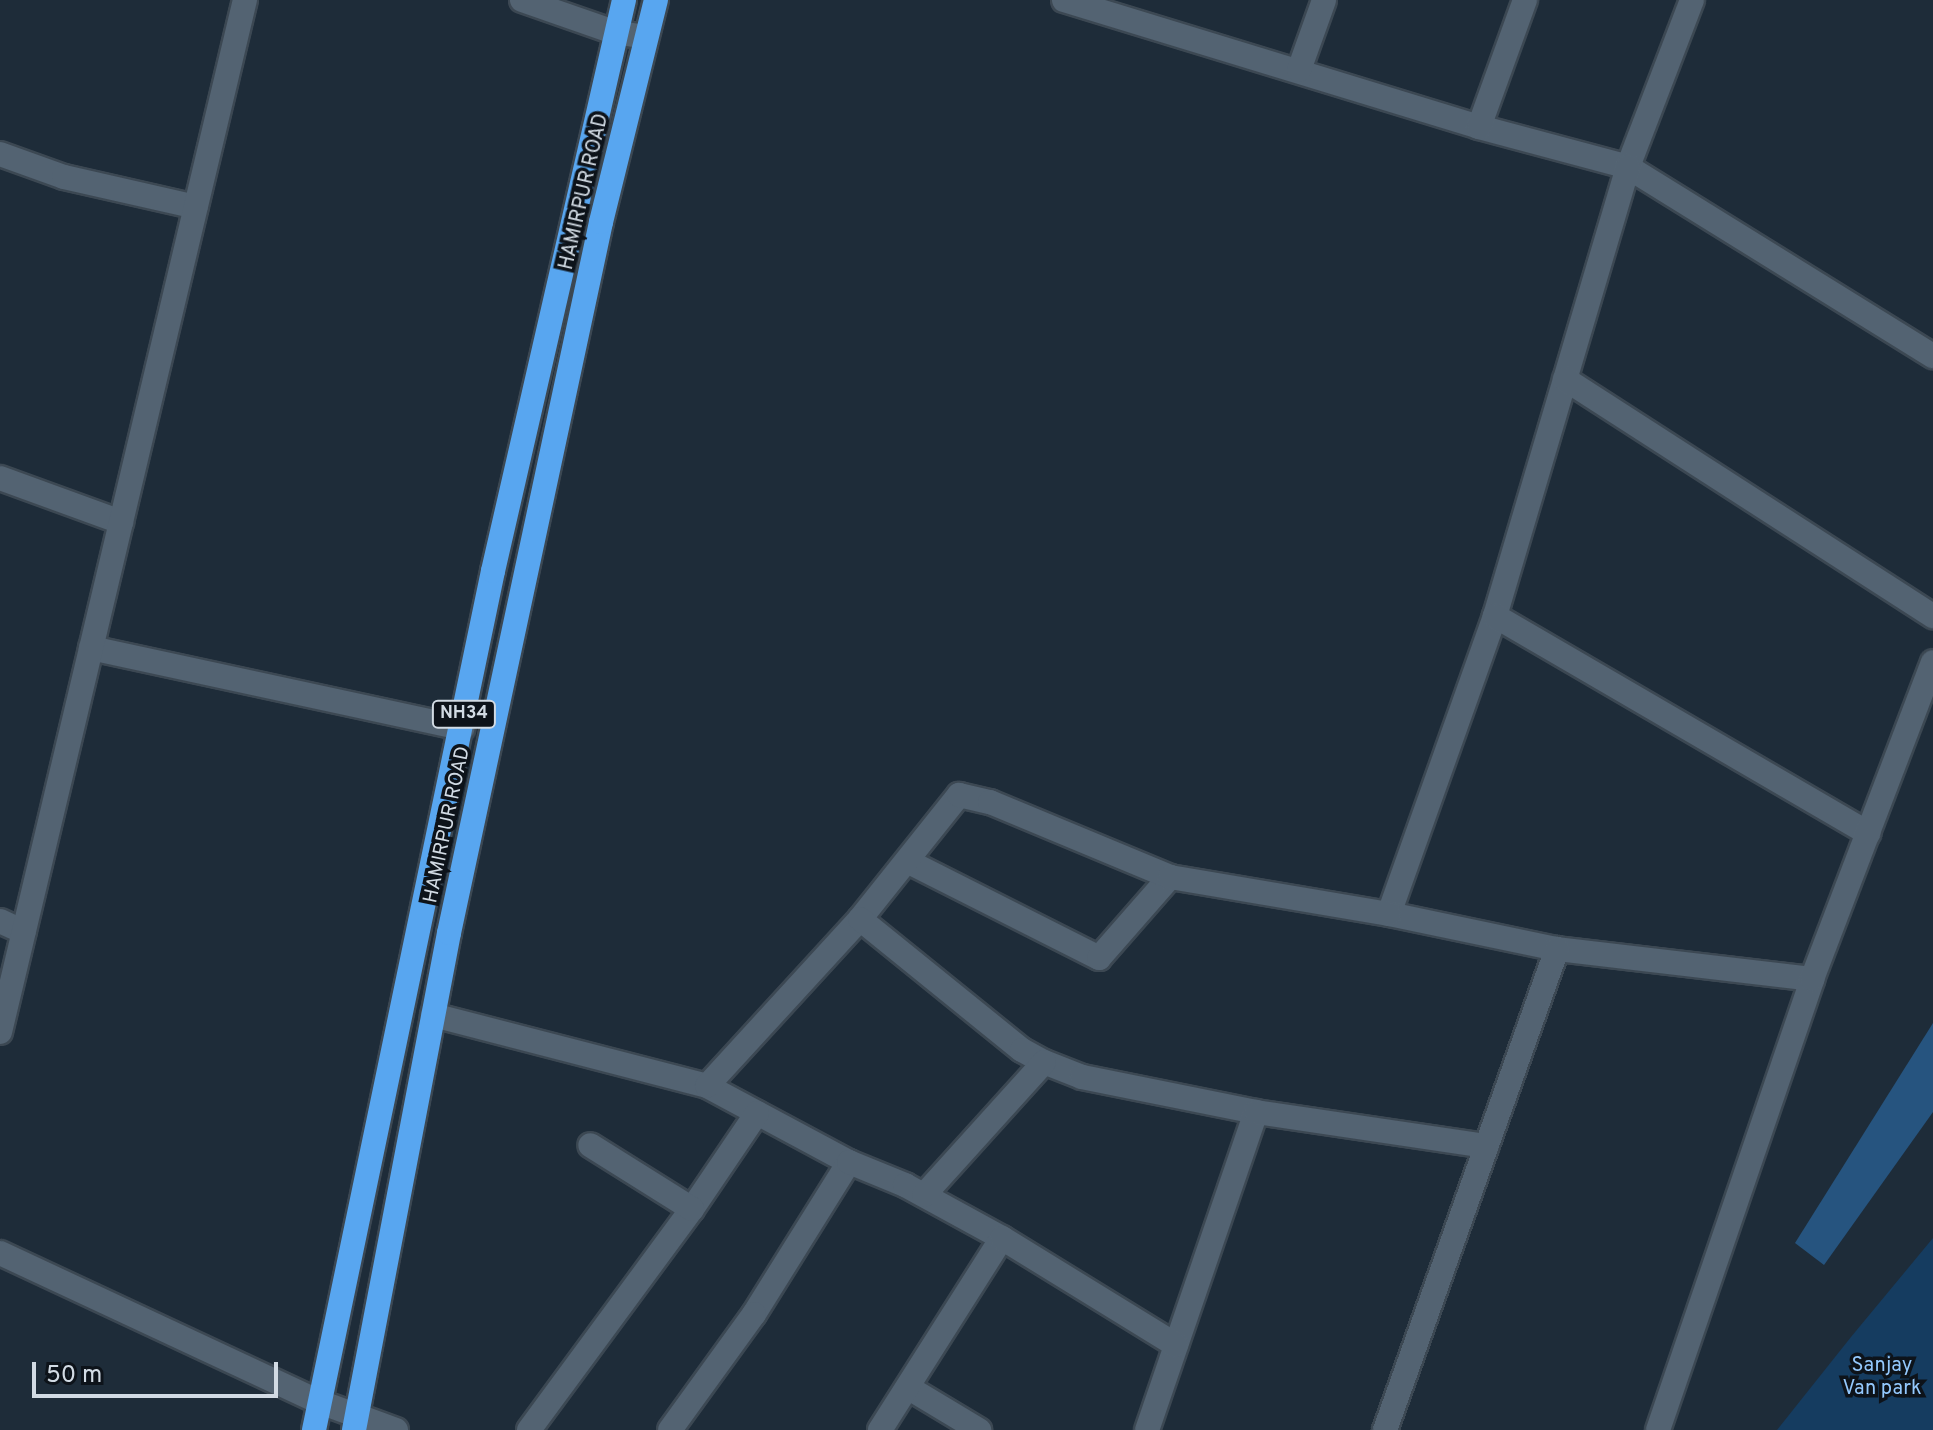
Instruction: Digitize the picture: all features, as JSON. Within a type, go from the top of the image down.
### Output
[{"type":"highway","name":"NH34","points":[[314,1430],[462,728],[614,32],[624,0]]},
{"type":"highway","name":"HAMIRPUR ROAD","points":[[356,1422],[433,1015],[597,238],[656,0]]},
{"type":"street","points":[[0,1032],[245,0]]},
{"type":"street","points":[[522,0],[614,32],[646,37]]},
{"type":"street","points":[[1064,0],[1479,127],[1628,167],[1933,356]]},
{"type":"street","points":[[1299,70],[1324,0]]},
{"type":"street","points":[[1479,127],[1525,0]]},
{"type":"street","points":[[1389,914],[1495,616],[1628,167],[1692,0]]},
{"type":"street","points":[[0,154],[64,177],[196,207]]},
{"type":"street","points":[[1565,379],[1933,616]]},
{"type":"street","points":[[0,478],[121,522]]},
{"type":"street","points":[[1495,616],[1868,833]]},
{"type":"street","points":[[91,648],[462,728]]},
{"type":"street","points":[[1658,1430],[1812,979],[1933,662]]},
{"type":"street","points":[[707,1086],[909,862],[952,800],[971,795],[1170,877],[1389,914],[1557,949],[1812,979]]},
{"type":"street","points":[[909,862],[1099,958],[1170,877]]},
{"type":"street","points":[[860,919],[1022,1050],[1082,1077],[1256,1112],[1487,1146]]},
{"type":"street","points":[[0,921],[24,932]]},
{"type":"street","points":[[1385,1430],[1557,949]]},
{"type":"street","points":[[433,1015],[707,1086],[849,1162],[924,1195],[1002,1238],[1176,1345]]},
{"type":"street","points":[[924,1195],[1044,1062]]},
{"type":"street","points":[[1147,1430],[1256,1112]]},
{"type":"street","points":[[529,1430],[692,1209],[757,1113]]},
{"type":"street","points":[[590,1145],[692,1209]]},
{"type":"street","points":[[670,1430],[754,1314],[849,1162]]},
{"type":"street","points":[[880,1430],[1002,1238]]},
{"type":"street","points":[[0,1253],[320,1402],[356,1422],[396,1430]]},
{"type":"street","points":[[909,1388],[979,1430]]},
{"type":"green space","name":"Sanjay Van park","points":[[1933,1238],[1933,1430],[1777,1430],[1851,1337]]},
{"type":"building","points":[[1933,1023],[1933,1112],[1824,1265],[1795,1243]]}]
